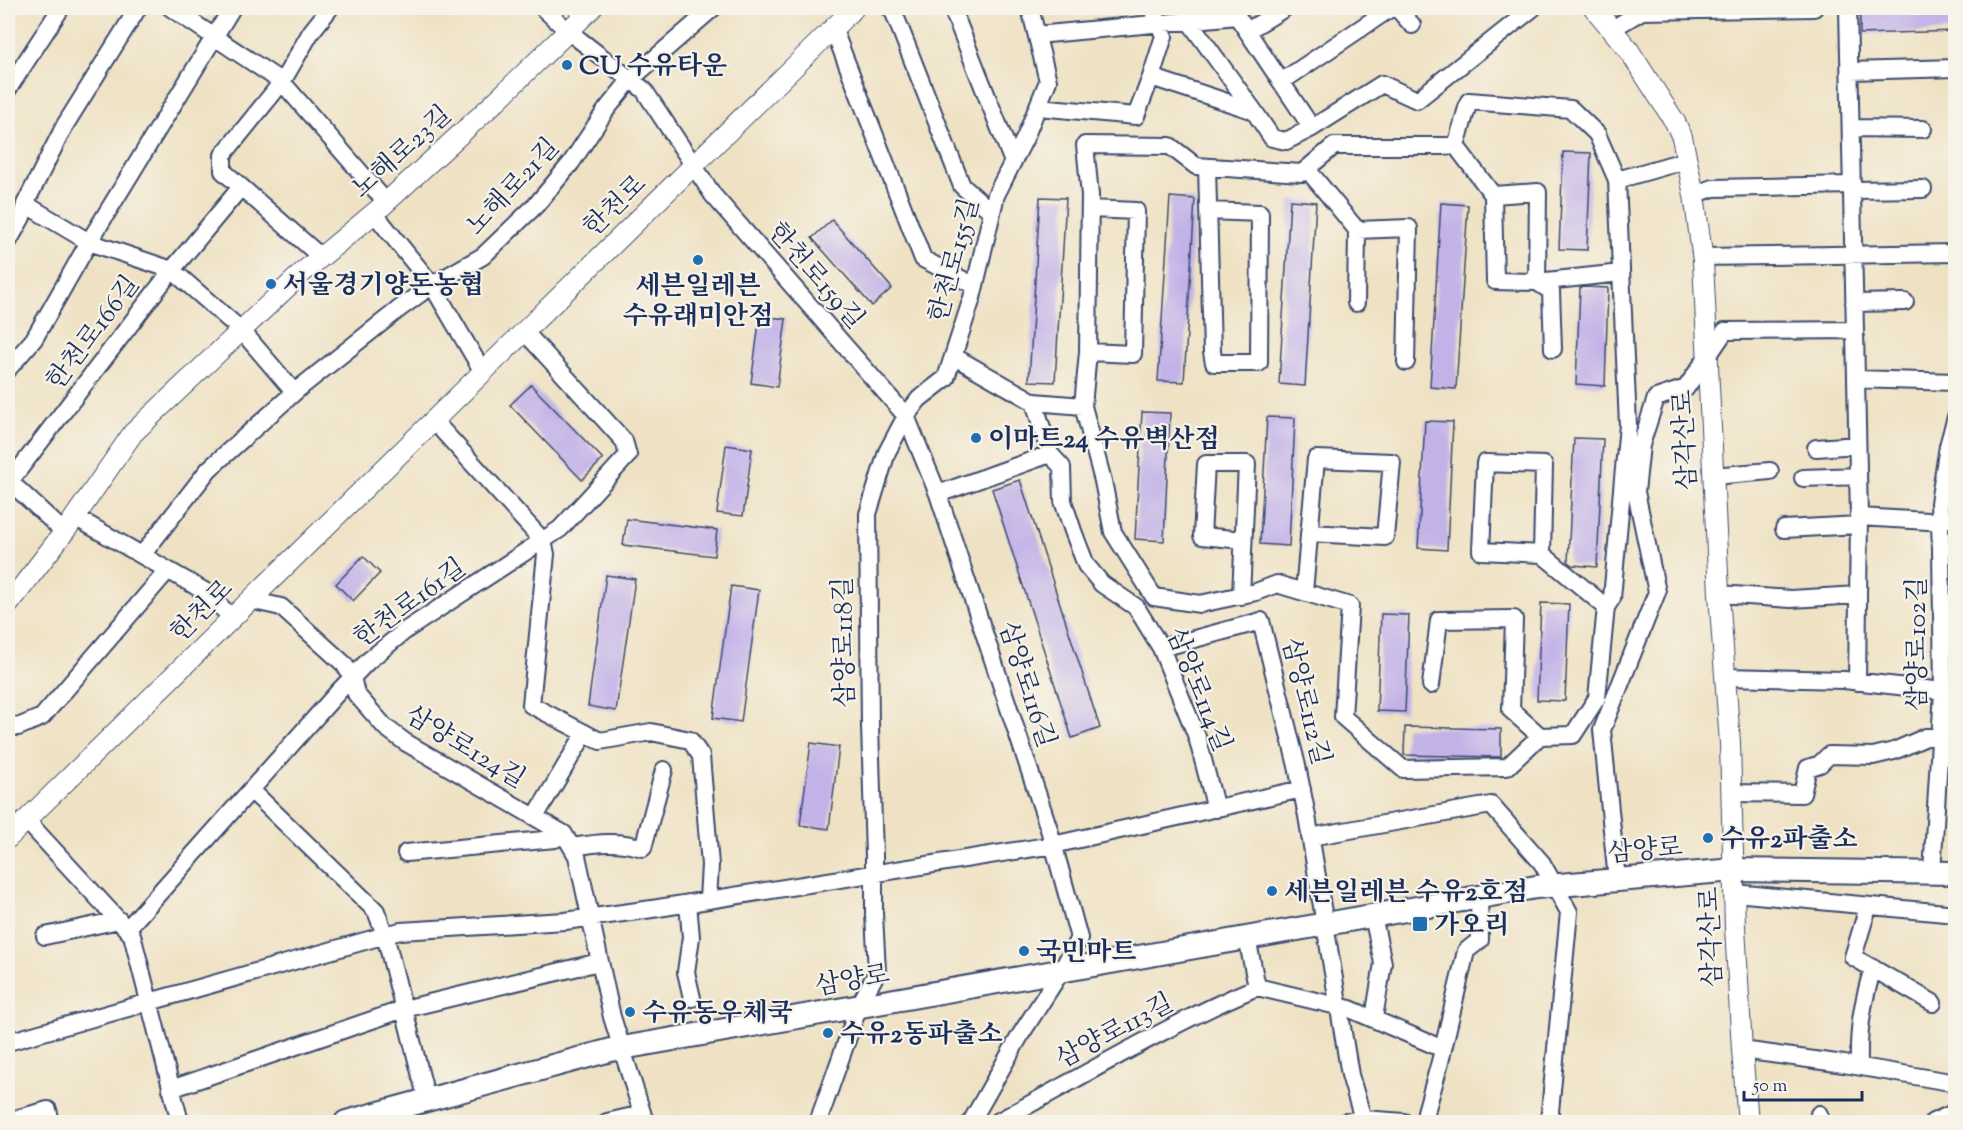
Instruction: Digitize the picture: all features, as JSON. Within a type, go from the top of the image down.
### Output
[{"type":"main road","name":"삼양로","points":[[346,1122],[622,1048],[1554,885],[1734,870],[1956,873]]},
{"type":"street","points":[[8,89],[61,8]]},
{"type":"street","points":[[8,242],[22,217],[25,204],[64,125],[138,8]]},
{"type":"street","points":[[171,8],[282,82],[380,207],[432,285],[483,372]]},
{"type":"street","name":"한천로166길","points":[[8,369],[34,339],[89,242],[232,8]]},
{"type":"street","points":[[321,257],[223,171],[223,155],[282,82],[311,32],[330,8]]},
{"type":"street","name":"한천로159길","points":[[543,8],[568,31],[644,90],[713,195],[906,416]]},
{"type":"street","name":"노해로23길","points":[[8,605],[70,524],[133,433],[321,257],[380,207],[492,105],[592,8]]},
{"type":"street","name":"노해로21길","points":[[142,555],[209,469],[294,392],[432,285],[483,256],[536,206],[571,163],[606,110],[631,80],[713,8]]},
{"type":"street","name":"한천로","points":[[8,838],[854,8]]},
{"type":"street","points":[[890,8],[894,13],[962,186],[992,212]]},
{"type":"street","points":[[952,8],[1013,162]]},
{"type":"street","name":"한천로155길","points":[[906,416],[919,399],[946,378],[975,286],[996,195],[1025,138],[1048,81],[1030,8]]},
{"type":"street","points":[[1038,107],[1136,116],[1164,36],[1153,8]]},
{"type":"street","points":[[1281,82],[1391,8]]},
{"type":"street","points":[[1397,8],[1412,25]]},
{"type":"street","points":[[1189,21],[1272,138],[1286,141],[1312,128],[1382,84],[1417,100],[1533,8]]},
{"type":"street","name":"삼각산로","points":[[1594,8],[1628,49],[1675,122],[1682,137],[1694,195],[1702,257],[1719,594],[1732,793],[1734,893],[1742,1050],[1748,1122]]},
{"type":"street","points":[[1612,29],[1642,10],[1814,8]]},
{"type":"street","points":[[1848,8],[1859,521],[1857,682]]},
{"type":"street","points":[[1247,31],[1278,9]]},
{"type":"street","points":[[1037,35],[1237,16],[1312,128]]},
{"type":"street","points":[[833,28],[923,259],[975,286]]},
{"type":"street","points":[[1850,70],[1956,68]]},
{"type":"street","points":[[1151,77],[1254,111]]},
{"type":"street","points":[[1469,101],[1571,109],[1596,134],[1617,180],[1629,425],[1612,598],[1606,607],[1597,698],[1573,735],[1540,736],[1506,766],[1403,769],[1343,717],[1350,606],[1277,584],[1241,596],[1200,604],[1154,597],[1113,532],[1103,481],[1083,406],[1088,352],[1090,209],[1085,145],[1170,146],[1196,166],[1302,173],[1334,146],[1456,146],[1469,101]]},
{"type":"street","points":[[1851,128],[1923,129]]},
{"type":"street","points":[[1456,146],[1492,195],[1495,281],[1537,282],[1621,273]]},
{"type":"street","points":[[1617,180],[1687,160]]},
{"type":"street","points":[[1207,167],[1208,211],[1214,363],[1259,363],[1260,213],[1208,211]]},
{"type":"street","points":[[1307,169],[1357,230],[1356,303]]},
{"type":"street","name":"한천로166길","points":[[232,618],[206,592],[142,555],[70,524],[8,482],[171,270],[241,187]]},
{"type":"street","points":[[1694,195],[1713,188],[1923,189]]},
{"type":"street","points":[[1492,195],[1538,192],[1537,282]]},
{"type":"street","points":[[25,204],[89,242],[171,270],[242,331],[294,392]]},
{"type":"street","points":[[1088,352],[1133,354],[1136,223],[1136,211],[1090,209]]},
{"type":"street","points":[[1357,230],[1409,228],[1406,362]]},
{"type":"street","points":[[1702,257],[1956,253]]},
{"type":"street","points":[[1537,282],[1551,291],[1553,349]]},
{"type":"street","points":[[1854,303],[1905,302]]},
{"type":"street","name":"삼각산로","points":[[1707,356],[1725,331],[1855,330]]},
{"type":"street","name":"한천로161길","points":[[123,924],[368,661],[406,630],[560,529],[628,455],[624,441],[524,331]]},
{"type":"street","points":[[953,356],[1034,402],[1083,406]]},
{"type":"street","points":[[1617,880],[1602,730],[1657,592],[1636,492],[1641,445],[1656,398],[1686,388],[1707,356]]},
{"type":"street","points":[[1856,379],[1956,382]]},
{"type":"street","name":"삼양로114길","points":[[1034,402],[1050,454],[1062,467],[1063,501],[1086,565],[1102,584],[1136,607],[1161,648],[1197,738],[1216,809]]},
{"type":"street","name":"삼양로116길","points":[[906,416],[938,495],[1050,829],[1079,938],[971,1122]]},
{"type":"street","name":"삼양로118길","points":[[818,1122],[860,1006],[877,972],[870,715],[868,514],[887,452],[906,416]]},
{"type":"street","name":"삼양로102길","points":[[1932,873],[1948,735],[1943,691],[1948,519],[1939,503],[1948,446],[1956,417]]},
{"type":"street","points":[[433,420],[543,541],[546,554],[531,705],[600,741],[651,732],[690,740],[701,756],[710,865],[708,900]]},
{"type":"street","points":[[1816,448],[1857,445]]},
{"type":"street","points":[[938,495],[1050,454]]},
{"type":"street","points":[[1304,592],[1316,459],[1392,462],[1384,537],[1310,533]]},
{"type":"street","points":[[1542,554],[1544,465],[1485,463],[1481,551],[1542,554],[1606,607]]},
{"type":"street","points":[[1241,596],[1247,464],[1206,464],[1202,536],[1243,540]]},
{"type":"street","points":[[1713,476],[1770,471]]},
{"type":"street","points":[[1803,478],[1858,476]]},
{"type":"street","points":[[1784,529],[1859,521],[1948,519]]},
{"type":"street","points":[[8,724],[18,727],[42,717],[168,570]]},
{"type":"street","points":[[1719,594],[1791,599],[1858,594]]},
{"type":"street","name":"삼양로124길","points":[[250,600],[281,607],[344,664],[352,677],[356,694],[385,727],[405,742],[535,817],[568,841]]},
{"type":"street","points":[[1431,685],[1439,620],[1514,619],[1511,710],[1540,736]]},
{"type":"street","name":"삼양로112길","points":[[1161,648],[1261,621],[1302,789],[1350,1075],[1362,1121]]},
{"type":"street","points":[[1725,677],[1857,682],[1943,691]]},
{"type":"street","points":[[535,817],[585,733]]},
{"type":"street","points":[[1732,793],[1802,794],[1808,768],[1820,764],[1829,755],[1874,756],[1894,751],[1926,737],[1948,735]]},
{"type":"street","points":[[406,853],[555,839],[630,844],[643,848],[664,771]]},
{"type":"street","points":[[251,789],[376,911],[385,935],[427,1100]]},
{"type":"street","name":"삼양로112길","points":[[1053,845],[1302,789]]},
{"type":"street","points":[[1310,837],[1491,805],[1542,863],[1569,912],[1549,1122]]},
{"type":"street","points":[[26,820],[132,935],[180,1122]]},
{"type":"street","points":[[568,841],[577,856],[612,1017],[643,1118],[607,1122]]},
{"type":"street","points":[[8,1042],[400,931],[565,921],[688,904],[1053,845]]},
{"type":"street","points":[[1734,893],[1956,914]]},
{"type":"street","points":[[1428,1122],[1426,1112],[1466,951],[1480,940],[1479,897]]},
{"type":"street","points":[[688,904],[691,937],[686,972],[692,998]]},
{"type":"street","points":[[1868,907],[1853,957],[1933,1003]]},
{"type":"street","points":[[1373,916],[1383,963],[1374,1018]]},
{"type":"street","points":[[45,936],[123,924]]},
{"type":"street","points":[[1247,938],[1257,987],[1350,1009],[1443,1049]]},
{"type":"street","points":[[171,1089],[404,1009],[599,962]]},
{"type":"street","points":[[1859,1066],[1858,1035],[1863,1000],[1873,968]]},
{"type":"street","name":"삼양로113길","points":[[997,1122],[1214,1005],[1257,987]]},
{"type":"street","points":[[1742,1050],[1859,1066],[1956,1083]]},
{"type":"street","points":[[8,1121],[48,1110],[51,1122]]},
{"type":"street","points":[[1933,1122],[1956,1112]]},
{"type":"street","points":[[1345,1122],[1404,1122]]},
{"type":"building","points":[[1860,8],[1956,8],[1956,31],[1860,34]]},
{"type":"building","points":[[1563,152],[1591,153],[1587,250],[1559,249]]},
{"type":"building","points":[[1040,197],[1066,198],[1055,382],[1029,381]]},
{"type":"building","points":[[1170,197],[1195,199],[1184,382],[1158,381]]},
{"type":"building","points":[[1290,200],[1316,202],[1305,386],[1279,384]]},
{"type":"building","points":[[1441,203],[1468,205],[1456,389],[1430,387]]},
{"type":"building","points":[[832,220],[892,288],[872,306],[812,238]]},
{"type":"building","points":[[1580,288],[1608,288],[1605,386],[1576,384]]},
{"type":"building","points":[[760,316],[786,319],[777,387],[751,383]]},
{"type":"building","points":[[531,385],[603,459],[582,480],[510,405]]},
{"type":"building","points":[[1142,412],[1170,413],[1164,541],[1135,539]]},
{"type":"building","points":[[1267,417],[1295,418],[1289,546],[1260,544]]},
{"type":"building","points":[[1425,421],[1453,422],[1447,550],[1418,548]]},
{"type":"building","points":[[1574,438],[1603,439],[1597,567],[1572,565],[1568,562]]},
{"type":"building","points":[[726,445],[752,449],[743,516],[717,513]]},
{"type":"building","points":[[1020,480],[1100,728],[1072,738],[992,489]]},
{"type":"building","points":[[627,519],[717,530],[714,556],[623,545]]},
{"type":"building","points":[[363,556],[380,573],[353,601],[336,584]]},
{"type":"building","points":[[606,575],[635,579],[616,711],[588,706]]},
{"type":"building","points":[[731,586],[759,590],[741,722],[713,718]]},
{"type":"building","points":[[1541,603],[1569,604],[1565,701],[1537,700]]},
{"type":"building","points":[[1381,614],[1409,615],[1405,712],[1377,711]]},
{"type":"building","points":[[1405,727],[1501,729],[1501,757],[1404,755]]},
{"type":"building","points":[[811,743],[839,747],[829,829],[800,825]]},
{"type":"place","name":"CU 수유타운","points":[[567,65]]},
{"type":"place","name":"세븐일레븐 수유래미안점","points":[[698,260]]},
{"type":"place","name":"서울경기양돈농협","points":[[271,284]]},
{"type":"place","name":"이마트24 수유벽산점","points":[[976,438]]},
{"type":"place","name":"수유2파출소","points":[[1708,838]]},
{"type":"place","name":"세븐일레븐 수유2호점","points":[[1272,891]]},
{"type":"place","name":"가오리","points":[[1420,924]]},
{"type":"place","name":"국민마트","points":[[1024,951]]},
{"type":"place","name":"수유동우체국","points":[[630,1012]]},
{"type":"place","name":"수유2동파출소","points":[[828,1033]]}]
